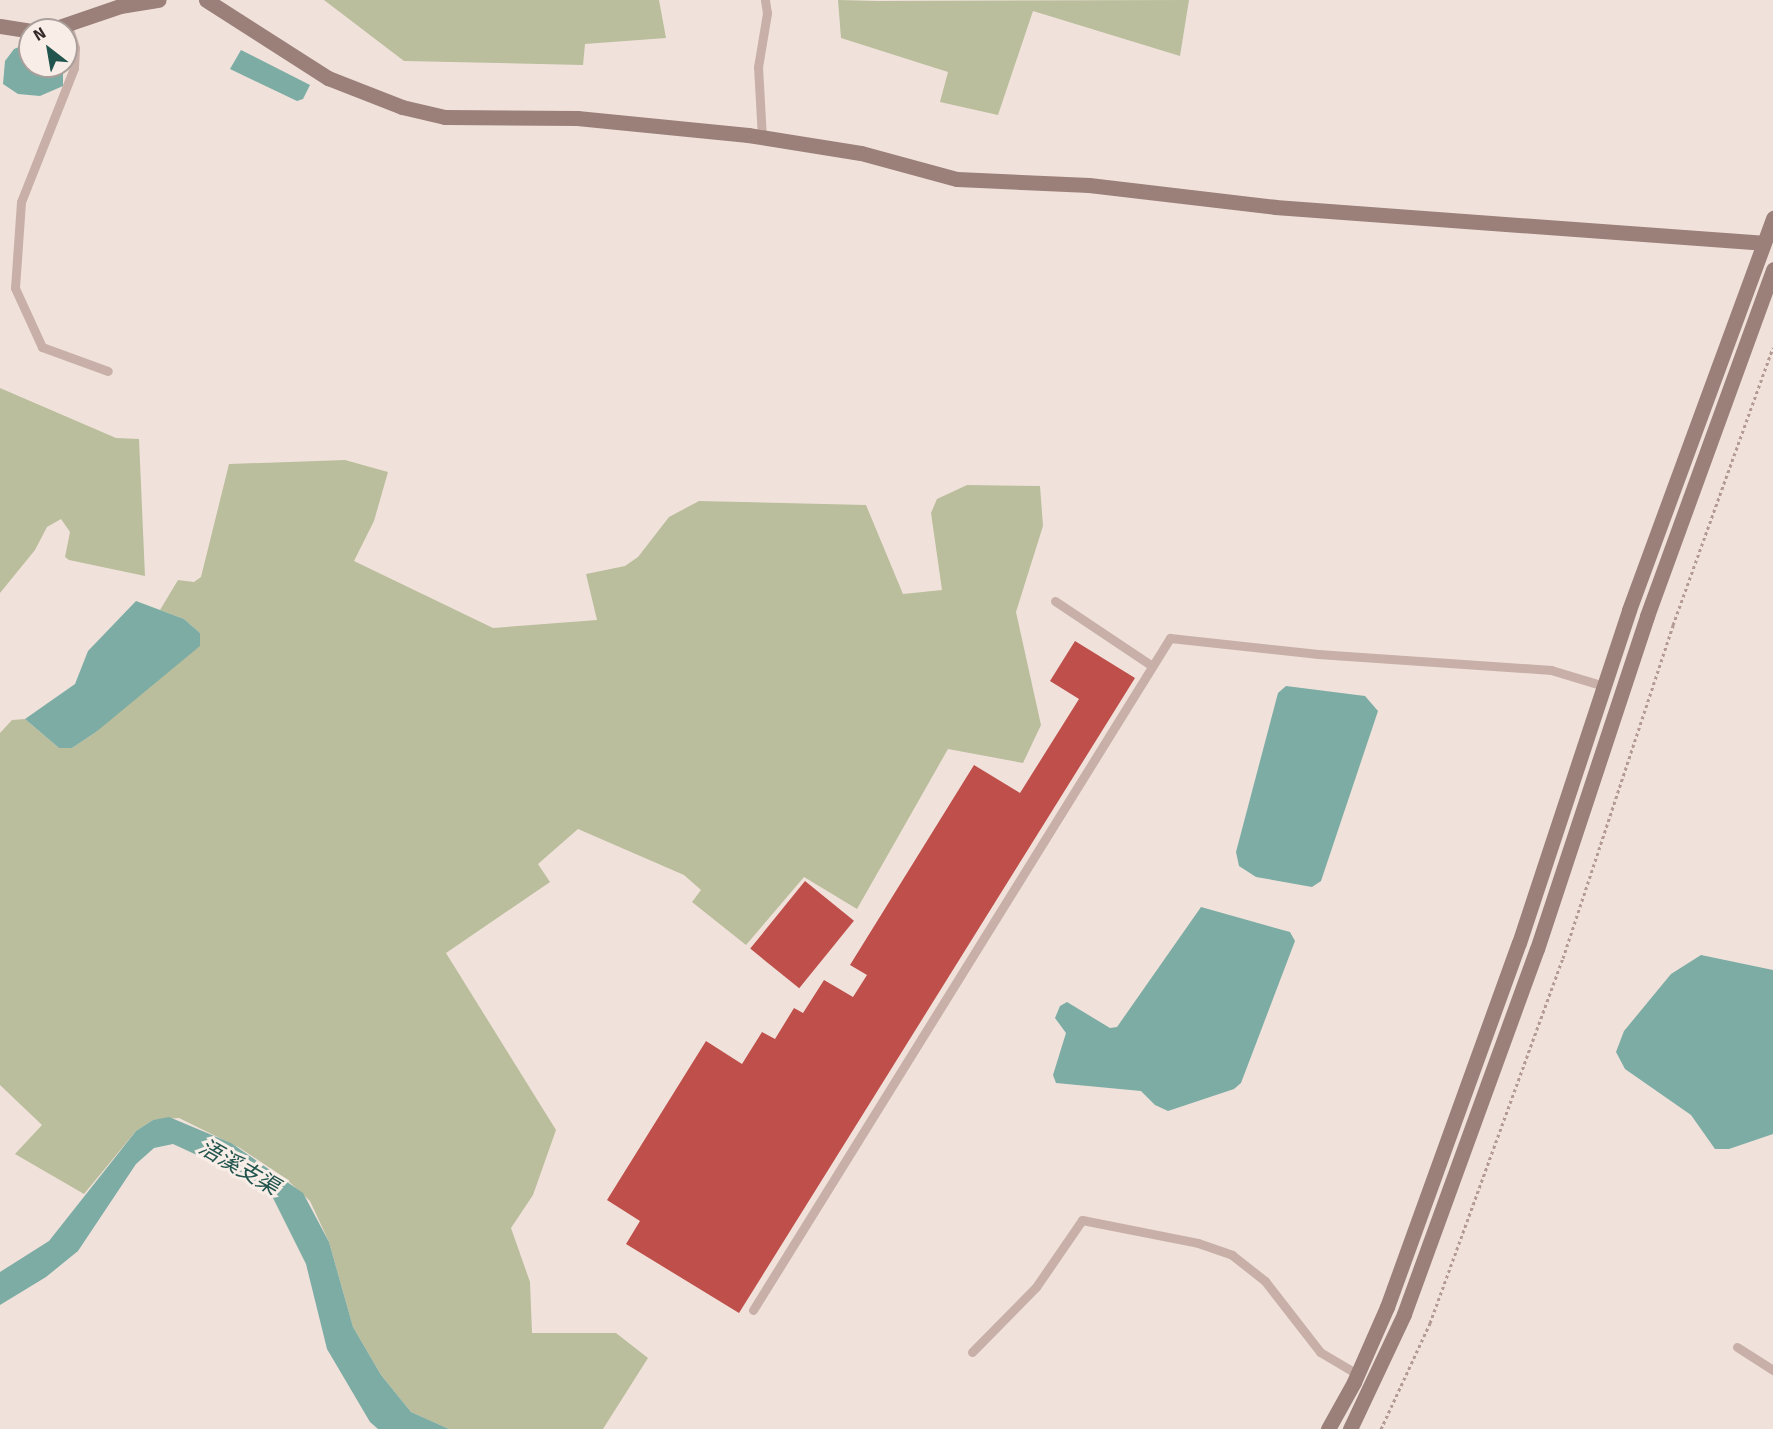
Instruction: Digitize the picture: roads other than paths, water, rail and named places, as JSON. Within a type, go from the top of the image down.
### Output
[{"type":"main road","points":[[78,22],[120,6],[159,0]]},
{"type":"main road","points":[[206,0],[328,78],[402,107],[445,117],[577,118],[762,138],[861,153],[957,179],[1089,185],[1275,207],[1763,243]]},
{"type":"main road","points":[[0,26],[18,29]]},
{"type":"main road","points":[[1328,1429],[1357,1374],[1387,1307],[1519,943],[1604,686],[1773,218]]},
{"type":"main road","points":[[1350,1429],[1404,1314],[1537,949],[1647,616],[1773,269]]},
{"type":"lane","points":[[762,138],[758,67],[767,13],[765,0]]},
{"type":"lane","points":[[70,78],[21,202],[15,288],[42,347],[108,371]]},
{"type":"lane","points":[[1055,601],[1152,666]]},
{"type":"lane","points":[[753,1310],[1170,638],[1318,654],[1551,670],[1604,686]]},
{"type":"lane","points":[[972,1352],[1036,1287],[1082,1220],[1198,1243],[1232,1255],[1265,1281],[1320,1352],[1357,1374]]},
{"type":"lane","points":[[1737,1347],[1773,1370]]},
{"type":"water","points":[[18,47],[18,78],[63,78],[63,86],[40,96],[18,94],[3,84],[5,61]]},
{"type":"water","points":[[241,50],[310,85],[303,99],[297,101],[230,69]]},
{"type":"water","points":[[136,601],[184,619],[200,633],[200,646],[96,732],[72,748],[59,748],[25,719],[75,684],[88,651]]},
{"type":"water","points":[[1286,686],[1365,696],[1378,711],[1321,881],[1312,887],[1256,877],[1239,866],[1236,852],[1278,693]]},
{"type":"water","points":[[1201,907],[1290,932],[1295,941],[1241,1083],[1234,1089],[1168,1111],[1155,1105],[1141,1091],[1056,1083],[1053,1075],[1066,1033],[1055,1018],[1060,1006],[1067,1002],[1110,1028],[1117,1027]]},
{"type":"water","points":[[1701,955],[1773,970],[1773,1134],[1729,1149],[1715,1149],[1691,1115],[1625,1069],[1616,1052],[1624,1031],[1671,974]]},
{"type":"water","name":"浯溪支渠","points":[[169,1117],[231,1143],[303,1193],[329,1242],[353,1327],[381,1375],[411,1412],[449,1429],[378,1429],[370,1422],[327,1349],[306,1264],[273,1198],[249,1179],[173,1144],[154,1148],[136,1164],[78,1251],[46,1277],[0,1305],[0,1272],[49,1241],[136,1131],[153,1120]]}]
